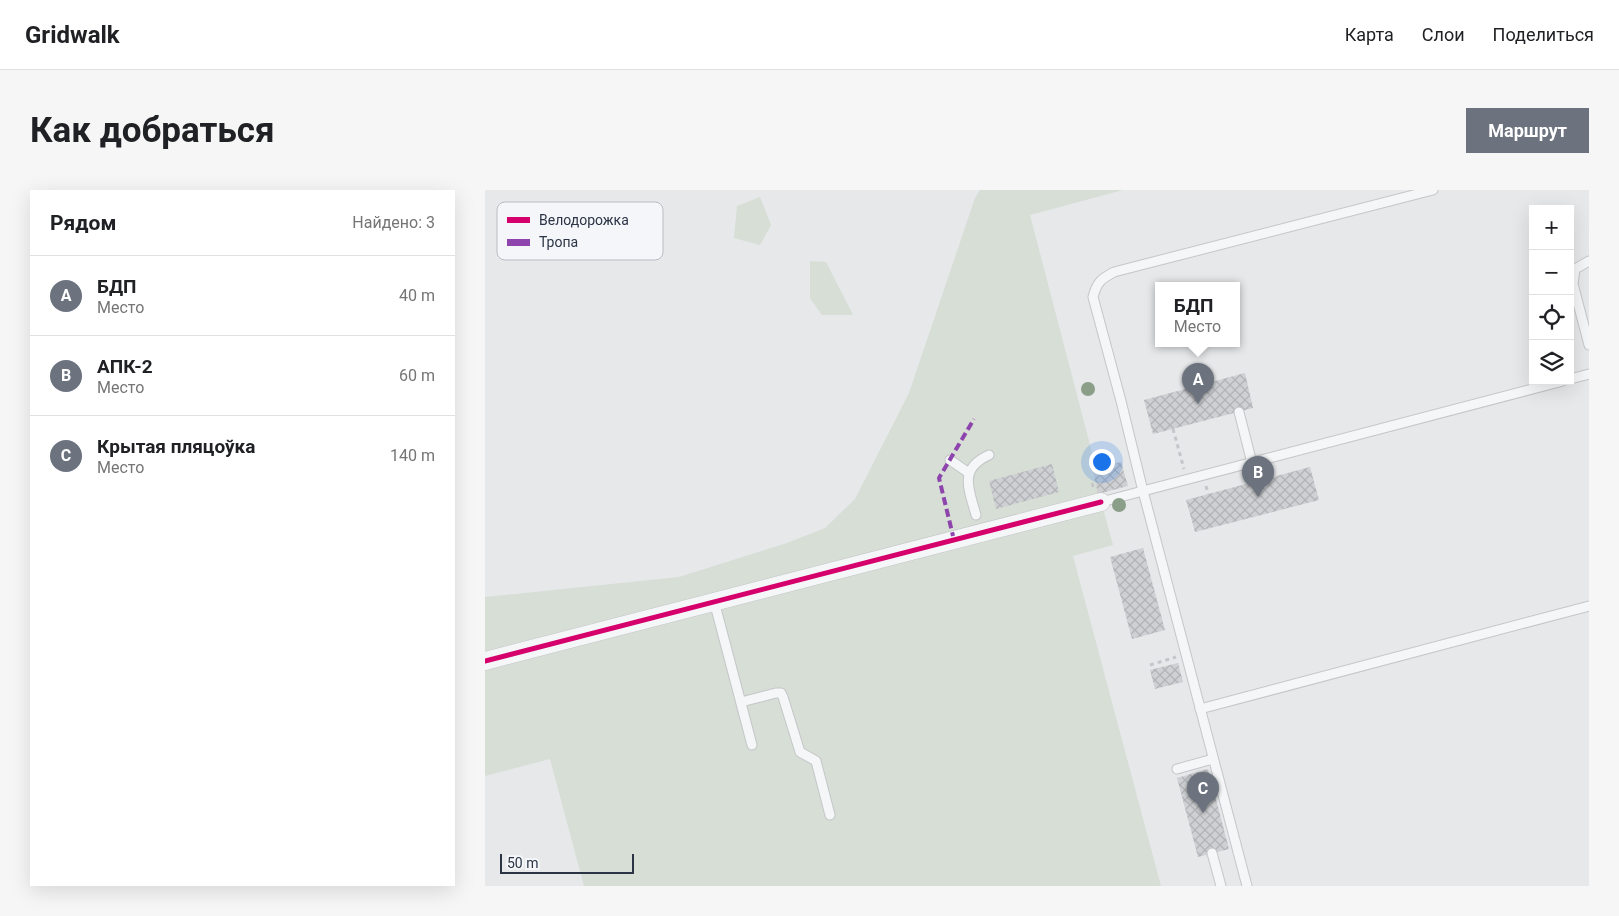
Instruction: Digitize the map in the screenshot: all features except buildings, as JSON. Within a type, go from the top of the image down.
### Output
[{"type":"street","points":[[485,661],[1101,502]]},
{"type":"lane","points":[[1244,885],[1093,297],[1096,286],[1103,278],[1115,272],[1433,190]]},
{"type":"lane","points":[[1589,261],[1575,269],[1573,284],[1589,345]]},
{"type":"lane","points":[[1574,378],[1589,374]]},
{"type":"lane","points":[[1101,502],[1548,385]]},
{"type":"lane","points":[[1239,412],[1252,462]]},
{"type":"lane","points":[[975,515],[967,482],[969,473],[979,460],[989,456]]},
{"type":"lane","points":[[949,460],[969,473]]},
{"type":"lane","points":[[714,601],[753,745]]},
{"type":"lane","points":[[1200,709],[1589,606]]},
{"type":"lane","points":[[741,702],[775,693],[783,696],[800,752],[816,761],[830,815]]},
{"type":"lane","points":[[1177,769],[1213,759]]},
{"type":"lane","points":[[1212,853],[1221,886]]},
{"type":"path","points":[[1173,429],[1187,480]]},
{"type":"path","points":[[1150,665],[1186,655]]},
{"type":"shaded area","points":[[980,190],[1123,190],[1030,215],[1095,464],[1096,471],[1093,472],[1113,545],[1073,556],[1161,886],[584,886],[550,759],[485,776],[485,597],[679,577],[787,543],[825,528],[855,499],[909,393],[975,198]]},
{"type":"shaded area","points":[[760,197],[771,225],[760,245],[734,238],[737,206]]},
{"type":"shaded area","points":[[810,261],[826,262],[853,315],[822,315],[810,298]]},
{"type":"marked path","points":[[954,540],[939,478],[974,419]]},
{"type":"cycle path","points":[[485,661],[1101,502]]},
{"type":"place","name":"БДП","points":[[1198,404]]},
{"type":"place","name":"АПК-2","points":[[1258,497]]},
{"type":"place","name":"Крытая пляцоўка","points":[[1203,813]]}]
